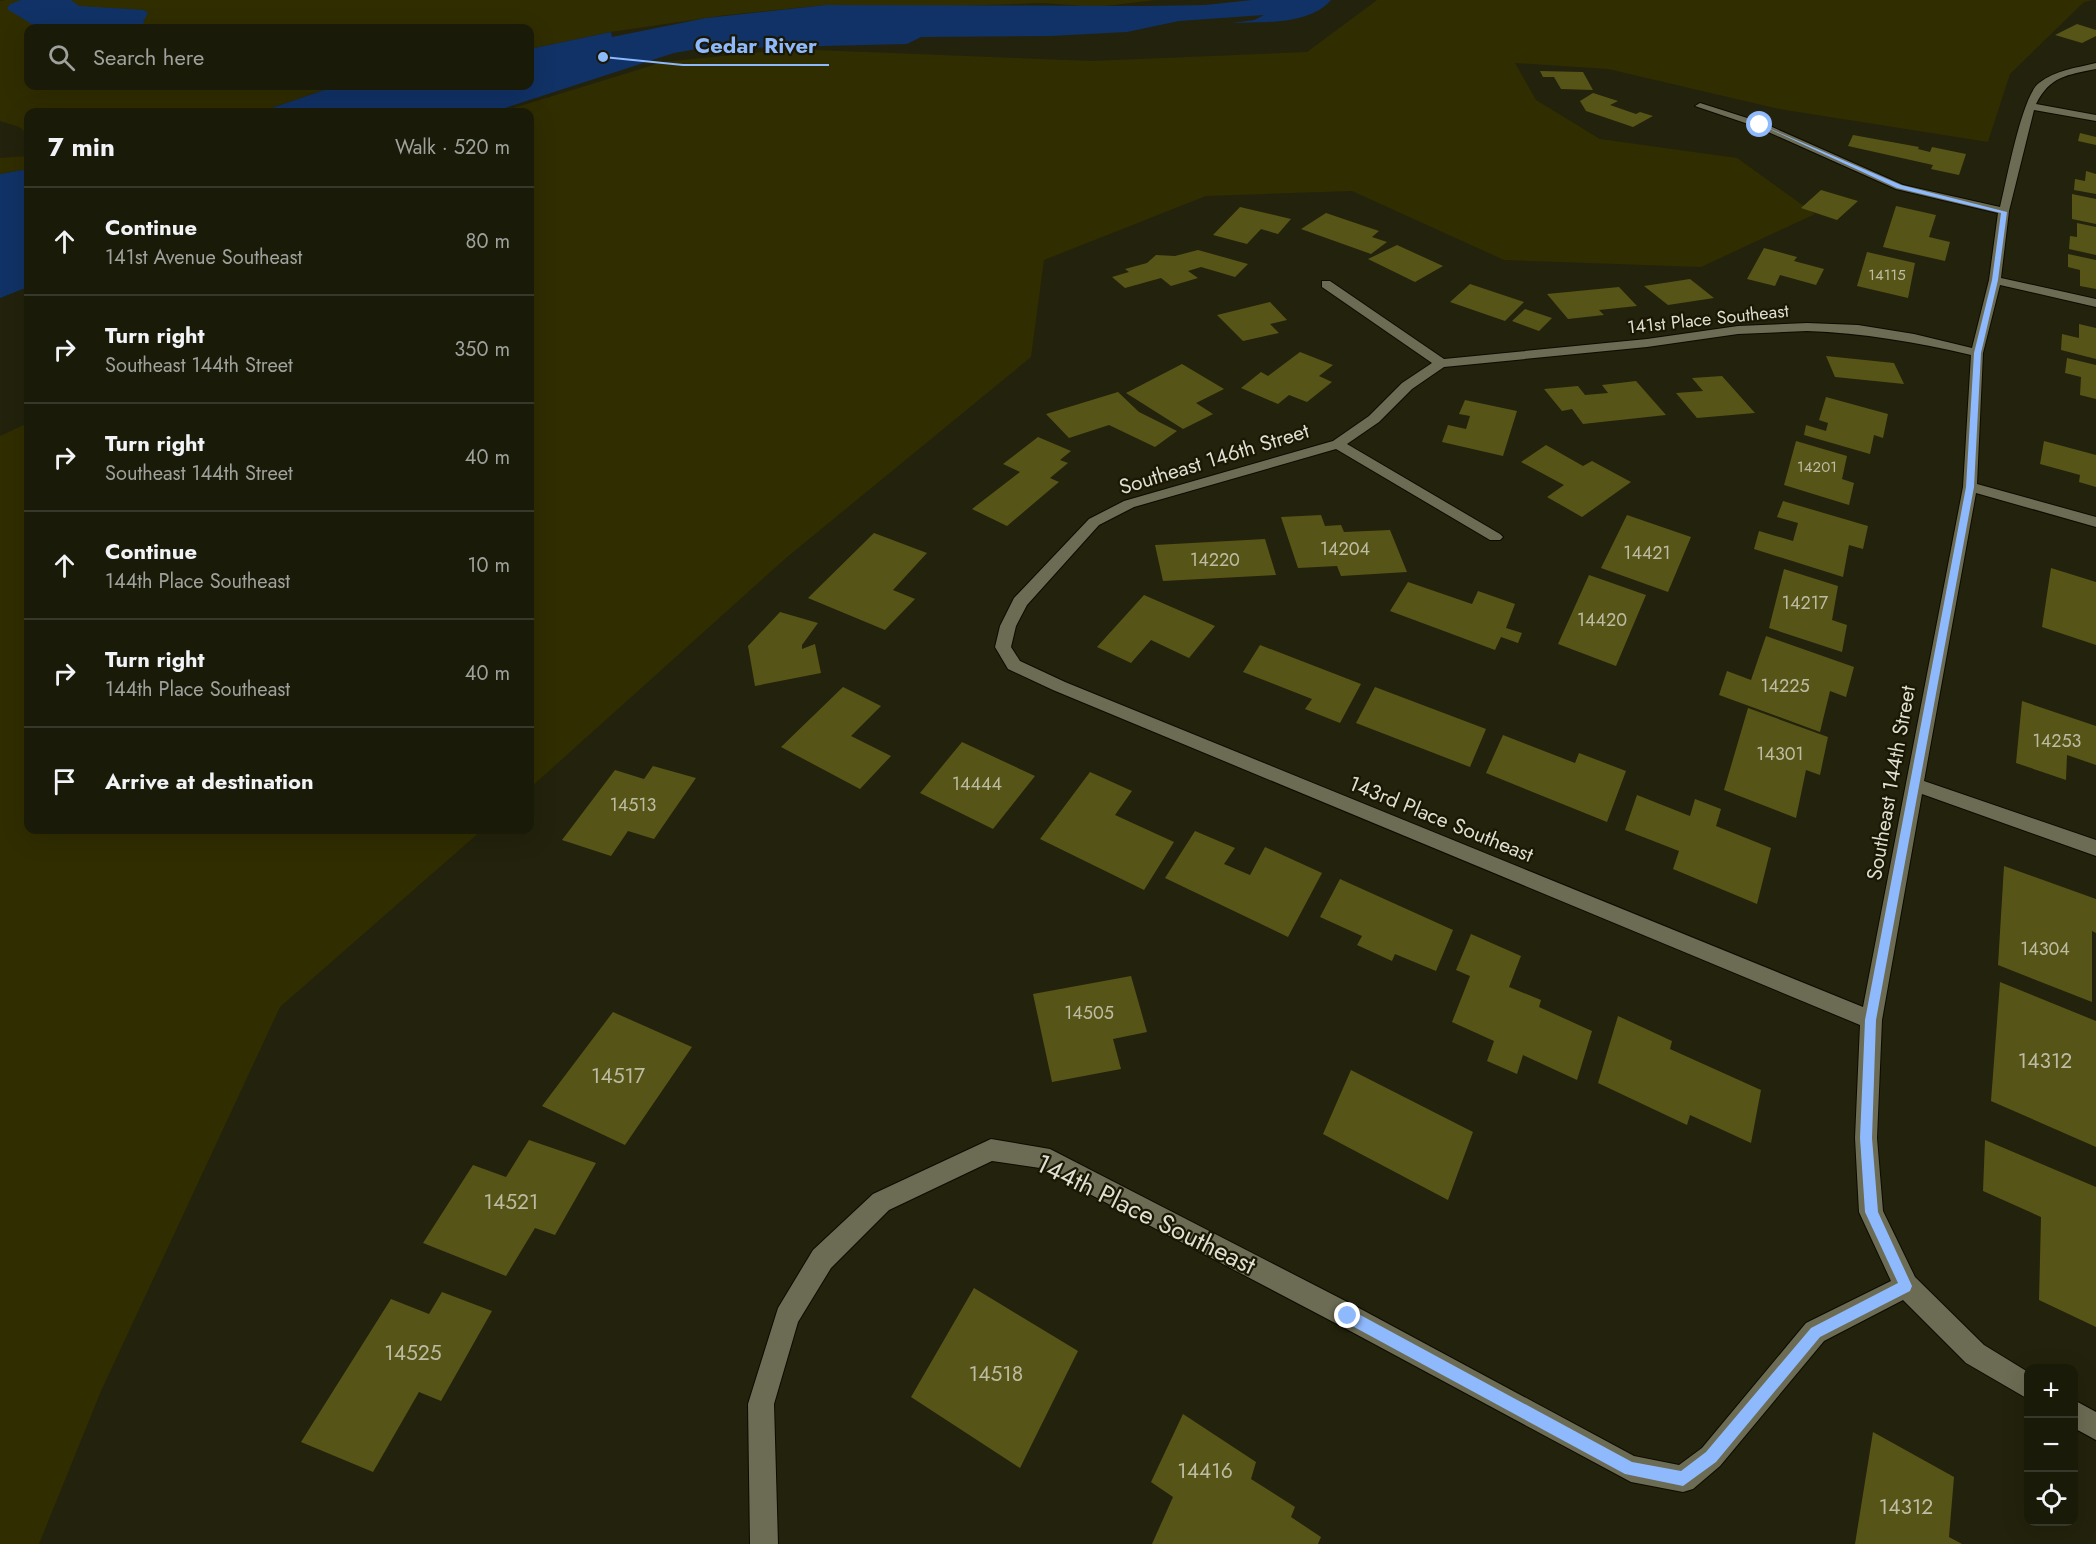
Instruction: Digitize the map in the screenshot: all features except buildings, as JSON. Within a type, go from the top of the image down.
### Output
[{"type":"street","name":"Southeast 144th Street","points":[[1906,1286],[1871,1212],[1866,1138],[1870,1020],[1970,487],[1977,353],[1995,280],[2004,212],[2030,106],[2040,86],[2060,74],[2096,66]]},
{"type":"street","points":[[1700,106],[1760,125],[1899,187],[2004,212]]},
{"type":"street","points":[[2030,106],[2096,118]]},
{"type":"street","points":[[1995,280],[2096,303]]},
{"type":"street","points":[[1326,284],[1441,363]]},
{"type":"street","name":"141st Place Southeast","points":[[1441,363],[1647,343],[1738,330],[1807,327],[1858,329],[1914,338],[1977,353]]},
{"type":"street","name":"Southeast 146th Street","points":[[1003,647],[1008,626],[1020,602],[1094,522],[1129,504],[1338,444],[1374,419],[1407,386],[1441,363]]},
{"type":"street","points":[[1338,444],[1495,537]]},
{"type":"street","points":[[1970,487],[2096,522]]},
{"type":"street","name":"143rd Place Southeast","points":[[1003,647],[1014,665],[1059,686],[1870,1020]]},
{"type":"street","points":[[1913,784],[2096,848]]},
{"type":"street","name":"144th Place Southeast","points":[[764,1544],[761,1404],[787,1317],[822,1259],[881,1202],[991,1150],[1042,1157],[1348,1316],[1630,1469],[1683,1479],[1711,1457],[1815,1332],[1906,1286]]},
{"type":"street","points":[[1906,1286],[1976,1354],[2024,1384]]},
{"type":"street","points":[[2078,1416],[2096,1427]]},
{"type":"shaded area","points":[[1156,0],[1096,7],[1043,3],[929,7],[826,5],[727,15],[611,32],[534,48],[534,24],[24,24],[24,90],[324,90],[272,108],[24,108],[24,131],[0,121],[0,1]]},
{"type":"shaded area","points":[[1377,0],[2093,0],[2084,2],[2010,74],[1988,142],[1779,109],[1608,69],[1515,63],[1536,100],[1600,139],[1737,158],[1815,214],[1701,267],[1504,260],[1352,191],[1206,196],[1044,260],[1031,357],[786,558],[534,784],[534,108],[514,108],[663,62],[791,49],[1092,61],[1307,52]]},
{"type":"shaded area","points":[[24,156],[24,170],[0,174],[0,158]]},
{"type":"shaded area","points":[[24,425],[24,834],[477,834],[280,1007],[101,1391],[39,1544],[0,1544],[0,436]]},
{"type":"water","points":[[21,0],[71,0],[79,6],[144,10],[148,13],[143,22],[145,24],[31,24],[7,9],[10,4]]},
{"type":"water","points":[[1252,0],[1331,0],[1311,14],[1271,22],[1232,23],[1254,20],[1264,15],[1179,21],[1127,32],[1051,36],[921,37],[907,44],[697,49],[674,53],[505,108],[272,108],[324,90],[534,90],[534,48],[611,32],[612,37],[706,18],[826,5],[1205,5]]},
{"type":"water","points":[[24,170],[24,289],[0,298],[0,174]]},
{"type":"place","name":"Cedar River","points":[[603,57]]},
{"type":"route","points":[[1348,1316],[1630,1469],[1683,1479],[1711,1457],[1815,1332],[1906,1286],[1871,1212],[1866,1138],[1870,1020],[1970,487],[1977,353],[1995,280],[2004,212],[1899,187],[1760,125]]}]
